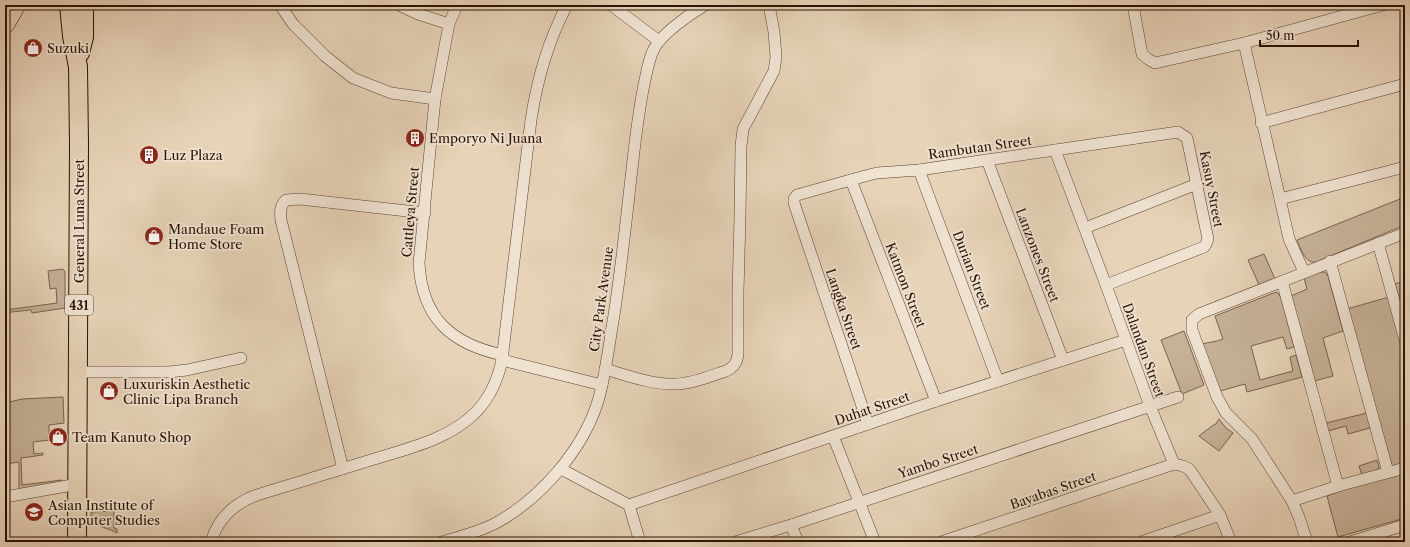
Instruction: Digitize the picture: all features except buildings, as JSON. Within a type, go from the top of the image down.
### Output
[{"type":"highway","points":[[5,24],[16,5]]},
{"type":"main road","name":"General Luna Street","points":[[70,5],[72,36],[78,67],[80,205],[77,542]]},
{"type":"main road","name":"General Luna Street","points":[[78,67],[84,37],[84,5]]},
{"type":"street","points":[[280,5],[293,24],[324,56],[353,78],[391,93],[435,99]]},
{"type":"street","points":[[399,5],[418,14],[449,24]]},
{"type":"street","name":"Cattleya Street","points":[[457,5],[449,24],[435,99],[419,263],[420,277],[426,300],[436,319],[451,334],[460,340],[502,358],[602,385]]},
{"type":"street","points":[[212,542],[216,529],[223,518],[235,506],[242,502],[257,495],[431,440],[464,422],[475,413],[490,393],[497,378],[502,358],[531,120],[536,92],[544,60],[566,5]]},
{"type":"street","points":[[611,5],[659,41]]},
{"type":"street","name":"City Park Avenue","points":[[441,542],[474,532],[495,523],[513,512],[561,468],[578,444],[590,421],[598,400],[605,369],[620,271],[639,109],[651,55],[659,41],[676,26],[705,5]]},
{"type":"street","points":[[605,369],[658,383],[674,384],[689,382],[726,371],[737,361],[740,146],[743,130],[774,70],[776,57],[774,32],[768,5]]},
{"type":"street","points":[[1133,5],[1142,54],[1155,63],[1244,43],[1384,5]]},
{"type":"street","points":[[1244,43],[1289,239],[1304,272]]},
{"type":"street","points":[[1262,123],[1405,84]]},
{"type":"street","name":"Rambutan Street","points":[[794,203],[794,199],[797,195],[877,173],[919,170],[1178,132]]},
{"type":"street","name":"Kasuy Street","points":[[1106,285],[1204,247],[1206,244],[1208,239],[1187,138],[1178,132]]},
{"type":"street","name":"Dalandan Street","points":[[1055,150],[1150,406],[1174,464]]},
{"type":"street","name":"Lanzones Street","points":[[987,160],[1063,360]]},
{"type":"street","points":[[1280,200],[1405,167]]},
{"type":"street","name":"Durian Street","points":[[919,170],[998,381]]},
{"type":"street","name":"Katmon Street","points":[[851,180],[936,401]]},
{"type":"street","points":[[1085,228],[1196,184]]},
{"type":"street","points":[[343,469],[281,220],[280,210],[282,204],[286,200],[300,199],[425,213]]},
{"type":"street","name":"Langka Street","points":[[794,203],[868,424]]},
{"type":"street","points":[[1307,542],[1299,517],[1292,502],[1252,439],[1232,420],[1222,407],[1192,330],[1192,320],[1199,314],[1405,232]]},
{"type":"street","points":[[1378,243],[1405,340]]},
{"type":"street","points":[[1330,261],[1388,472]]},
{"type":"street","points":[[1282,281],[1338,486]]},
{"type":"street","name":"Duhat Street","points":[[629,505],[936,401],[1126,340]]},
{"type":"street","points":[[79,372],[169,372],[187,370],[241,358]]},
{"type":"street","name":"Yambo Street","points":[[735,542],[791,525],[1178,397]]},
{"type":"street","points":[[833,436],[875,542]]},
{"type":"street","points":[[1174,464],[1189,469],[1220,515],[1231,542]]},
{"type":"street","name":"Bayabas Street","points":[[941,542],[1174,464]]},
{"type":"street","points":[[561,468],[629,505],[640,542]]},
{"type":"street","points":[[1292,502],[1338,486],[1405,468]]},
{"type":"street","points":[[5,497],[78,484]]},
{"type":"street","points":[[1141,542],[1220,515]]},
{"type":"street","points":[[791,525],[798,542]]},
{"type":"street","points":[[1350,542],[1405,525]]},
{"type":"shaded area","points":[[1405,197],[1405,225],[1316,262],[1309,261],[1304,255],[1297,240]]},
{"type":"shaded area","points":[[1264,254],[1275,279],[1259,285],[1248,260]]},
{"type":"shaded area","points":[[63,269],[65,272],[65,308],[32,313],[31,310],[11,312],[5,315],[5,310],[57,303],[56,288],[50,289],[48,271]]},
{"type":"shaded area","points":[[1320,272],[1325,272],[1328,276],[1343,331],[1323,338],[1333,376],[1314,381],[1291,296],[1307,289],[1304,278]]},
{"type":"shaded area","points":[[1405,281],[1405,326],[1395,284]]},
{"type":"shaded area","points":[[1276,292],[1281,298],[1294,347],[1287,349],[1283,337],[1251,346],[1260,380],[1293,371],[1290,357],[1296,355],[1302,377],[1247,392],[1245,384],[1220,391],[1202,344],[1223,339],[1215,316]]},
{"type":"shaded area","points":[[1389,297],[1405,355],[1405,465],[1395,467],[1392,466],[1347,309]]},
{"type":"shaded area","points":[[1184,331],[1204,385],[1182,394],[1161,340]]},
{"type":"shaded area","points":[[63,397],[64,423],[49,425],[49,440],[33,442],[34,454],[43,453],[43,455],[21,458],[22,485],[62,480],[61,484],[19,493],[19,462],[5,464],[5,403],[22,399]]},
{"type":"shaded area","points":[[1367,413],[1370,428],[1348,434],[1346,426],[1328,431],[1326,423]]},
{"type":"shaded area","points":[[1219,419],[1226,428],[1233,433],[1219,451],[1199,436],[1217,423]]},
{"type":"shaded area","points":[[1377,460],[1379,467],[1377,471],[1362,475],[1359,466]]},
{"type":"shaded area","points":[[1405,473],[1405,518],[1338,537],[1327,496],[1345,489]]},
{"type":"shaded area","points":[[114,511],[114,528],[117,529],[117,533],[97,524],[91,516],[91,512]]},
{"type":"place","name":"Suzuki","points":[[33,48]]},
{"type":"place","name":"Emporyo Ni Juana","points":[[415,138]]},
{"type":"place","name":"Luz Plaza","points":[[149,155]]},
{"type":"place","name":"Mandaue Foam Home Store","points":[[154,236]]},
{"type":"place","name":"Luxuriskin Aesthetic Clinic Lipa Branch","points":[[109,391]]},
{"type":"place","name":"Team Kanuto Shop","points":[[58,437]]},
{"type":"place","name":"Asian Institute of Computer Studies","points":[[34,512]]}]
